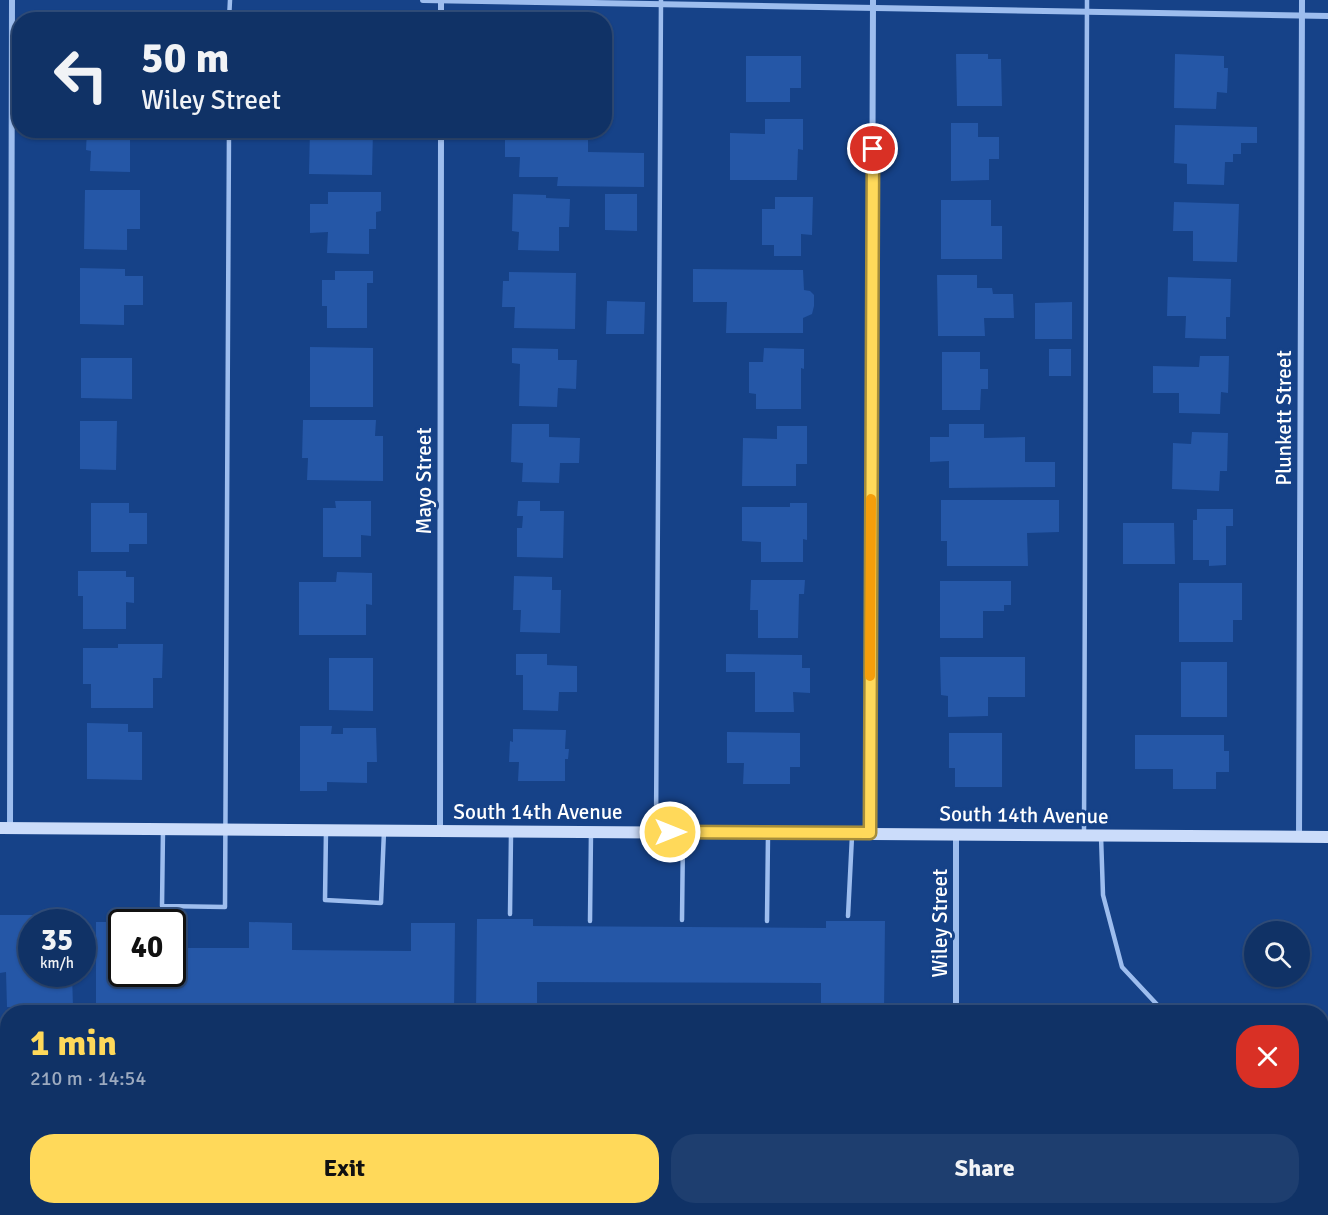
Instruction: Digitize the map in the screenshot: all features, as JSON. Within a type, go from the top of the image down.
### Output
[{"type":"street","points":[[5,828],[12,0]]},
{"type":"street","points":[[423,0],[873,4],[1328,16]]},
{"type":"street","name":"Plunkett Street","points":[[1299,837],[1302,0]]},
{"type":"street","points":[[870,833],[873,4]]},
{"type":"street","name":"Mayo Street","points":[[440,831],[441,138]]},
{"type":"street","name":"South 14th Avenue","points":[[5,828],[1328,837]]},
{"type":"street","name":"Wiley Street","points":[[956,834],[956,1005]]},
{"type":"lane","points":[[1084,836],[1087,0]]},
{"type":"lane","points":[[656,832],[661,2]]},
{"type":"lane","points":[[164,829],[162,906],[225,907],[229,138]]},
{"type":"lane","points":[[326,830],[325,900],[381,903],[384,831]]},
{"type":"lane","points":[[510,914],[511,831]]},
{"type":"lane","points":[[590,921],[591,832]]},
{"type":"lane","points":[[682,920],[683,832]]},
{"type":"lane","points":[[767,921],[768,833]]},
{"type":"lane","points":[[848,916],[852,833]]},
{"type":"lane","points":[[1101,836],[1104,895],[1122,967],[1157,1005]]},
{"type":"building","points":[[956,54],[988,54],[988,59],[1001,59],[1002,106],[957,106]]},
{"type":"building","points":[[1175,54],[1224,56],[1224,68],[1228,68],[1227,93],[1217,92],[1216,109],[1174,108]]},
{"type":"building","points":[[746,56],[801,56],[801,88],[790,88],[790,102],[746,102]]},
{"type":"building","points":[[765,119],[803,119],[803,150],[798,149],[797,180],[730,180],[730,133],[765,134]]},
{"type":"building","points":[[951,123],[978,123],[978,137],[999,137],[999,159],[989,159],[989,180],[951,181]]},
{"type":"building","points":[[1175,125],[1257,127],[1257,143],[1241,143],[1241,154],[1233,154],[1233,162],[1225,162],[1224,185],[1187,184],[1187,164],[1174,163]]},
{"type":"building","points":[[87,138],[130,138],[130,172],[90,171],[91,151],[86,150]]},
{"type":"building","points":[[310,138],[373,138],[372,175],[309,174]]},
{"type":"building","points":[[505,138],[588,138],[588,152],[644,153],[644,187],[557,186],[558,177],[519,177],[520,157],[505,157]]},
{"type":"building","points":[[85,190],[140,190],[140,229],[127,229],[127,250],[84,249]]},
{"type":"building","points":[[328,192],[381,192],[381,211],[376,212],[376,229],[369,229],[369,254],[327,253],[328,232],[310,233],[310,204],[328,204]]},
{"type":"building","points":[[513,194],[546,195],[546,198],[570,199],[569,227],[559,227],[559,251],[518,250],[519,232],[512,231]]},
{"type":"building","points":[[605,194],[637,194],[637,231],[605,230]]},
{"type":"building","points":[[775,197],[813,197],[812,235],[801,234],[801,256],[774,256],[774,245],[762,245],[762,209],[775,209]]},
{"type":"building","points":[[941,200],[991,200],[991,226],[1002,226],[1002,259],[941,259]]},
{"type":"building","points":[[1174,202],[1239,204],[1237,262],[1193,261],[1193,231],[1173,231]]},
{"type":"building","points":[[80,268],[125,269],[125,276],[143,276],[143,305],[124,305],[124,325],[80,324]]},
{"type":"building","points":[[693,269],[803,270],[804,290],[814,295],[814,306],[812,314],[803,318],[803,333],[726,333],[727,302],[693,302]]},
{"type":"building","points":[[335,271],[373,271],[373,283],[367,283],[367,328],[327,328],[327,306],[322,306],[322,280],[335,280]]},
{"type":"building","points":[[509,272],[576,273],[575,329],[514,328],[515,307],[502,307],[503,281],[509,281]]},
{"type":"building","points":[[937,275],[977,275],[977,288],[992,288],[993,294],[1013,294],[1014,318],[984,318],[985,336],[938,336]]},
{"type":"building","points":[[1168,277],[1231,279],[1230,317],[1226,317],[1226,339],[1185,338],[1186,316],[1167,316]]},
{"type":"building","points":[[607,301],[645,302],[644,334],[606,334]]},
{"type":"building","points":[[1072,302],[1072,339],[1035,339],[1035,303]]},
{"type":"building","points":[[310,347],[373,348],[373,407],[310,407]]},
{"type":"building","points":[[512,348],[558,349],[558,360],[577,360],[576,389],[558,388],[557,407],[519,406],[520,364],[512,363]]},
{"type":"building","points":[[764,348],[804,349],[804,369],[801,368],[801,409],[756,409],[756,394],[749,393],[749,362],[763,362]]},
{"type":"building","points":[[1049,349],[1071,349],[1071,376],[1049,376]]},
{"type":"building","points":[[942,352],[980,352],[980,369],[988,369],[988,389],[981,389],[980,410],[942,410]]},
{"type":"building","points":[[1200,356],[1229,356],[1228,393],[1221,392],[1220,414],[1179,413],[1179,393],[1153,393],[1153,366],[1199,367]]},
{"type":"building","points":[[81,358],[132,358],[132,399],[81,398]]},
{"type":"building","points":[[303,420],[376,420],[375,436],[383,436],[383,481],[307,480],[308,458],[302,458]]},
{"type":"building","points":[[80,421],[117,421],[116,470],[80,469]]},
{"type":"building","points":[[512,424],[549,424],[549,437],[580,438],[579,463],[560,463],[559,483],[522,482],[523,463],[511,462]]},
{"type":"building","points":[[949,424],[984,424],[984,438],[1025,437],[1025,462],[1055,462],[1055,487],[949,488],[949,461],[930,462],[930,437],[949,437]]},
{"type":"building","points":[[777,426],[807,426],[807,464],[796,464],[796,486],[742,486],[743,438],[777,439]]},
{"type":"building","points":[[1192,432],[1228,433],[1227,471],[1220,471],[1219,491],[1172,489],[1173,443],[1191,444]]},
{"type":"building","points":[[941,500],[1059,500],[1059,532],[1027,533],[1028,566],[947,566],[947,541],[941,541]]},
{"type":"building","points":[[335,501],[371,501],[371,536],[361,535],[361,557],[323,557],[323,508],[336,508]]},
{"type":"building","points":[[518,501],[540,501],[540,511],[564,511],[563,558],[517,557],[517,528],[522,528],[523,516],[517,516]]},
{"type":"building","points":[[91,503],[129,503],[129,513],[147,513],[147,544],[129,544],[129,552],[91,552]]},
{"type":"building","points":[[790,503],[807,503],[807,540],[803,539],[803,562],[761,562],[761,542],[742,541],[742,507],[790,507]]},
{"type":"building","points":[[1197,509],[1233,509],[1233,526],[1226,526],[1226,565],[1209,566],[1209,560],[1193,560],[1193,520],[1197,520]]},
{"type":"building","points":[[1123,523],[1174,523],[1175,564],[1123,564]]},
{"type":"building","points":[[78,571],[126,571],[126,577],[134,577],[134,603],[126,602],[126,629],[83,629],[83,596],[78,596]]},
{"type":"building","points":[[337,572],[372,573],[372,605],[366,604],[366,635],[299,635],[299,582],[336,582]]},
{"type":"building","points":[[514,576],[552,577],[552,590],[561,590],[560,633],[520,632],[521,610],[513,610]]},
{"type":"building","points":[[751,580],[805,580],[804,594],[799,594],[798,638],[758,638],[758,610],[750,610]]},
{"type":"building","points":[[940,581],[1011,581],[1011,605],[1004,605],[1004,611],[983,611],[983,638],[940,638]]},
{"type":"building","points":[[1179,583],[1242,583],[1242,620],[1233,620],[1233,642],[1179,642]]},
{"type":"building","points":[[118,644],[163,644],[162,678],[153,678],[153,708],[91,708],[91,684],[83,684],[83,648],[118,648]]},
{"type":"building","points":[[516,654],[547,654],[547,665],[577,666],[577,692],[559,692],[558,711],[523,710],[523,675],[516,675]]},
{"type":"building","points":[[726,654],[802,655],[802,668],[810,668],[810,693],[793,692],[794,712],[755,712],[755,672],[726,672]]},
{"type":"building","points":[[940,657],[1025,657],[1025,697],[988,697],[988,716],[948,717],[948,696],[941,695]]},
{"type":"building","points":[[329,658],[373,658],[373,711],[329,710]]},
{"type":"building","points":[[1181,662],[1227,662],[1227,717],[1181,717]]},
{"type":"building","points":[[87,723],[128,724],[128,732],[142,732],[142,780],[87,779]]},
{"type":"building","points":[[300,726],[332,726],[331,734],[343,734],[343,728],[376,728],[377,762],[367,762],[367,783],[327,782],[327,791],[300,791]]},
{"type":"building","points":[[513,729],[566,730],[565,749],[569,749],[568,759],[565,759],[565,781],[518,781],[519,762],[509,762]]},
{"type":"building","points":[[727,732],[800,733],[800,767],[790,767],[790,784],[743,784],[744,763],[727,763]]},
{"type":"building","points":[[949,733],[1002,733],[1002,787],[955,787],[955,768],[949,768]]},
{"type":"building","points":[[1135,735],[1224,735],[1224,751],[1229,751],[1229,772],[1216,772],[1216,789],[1173,789],[1173,769],[1135,769]]},
{"type":"building","points":[[0,915],[18,915],[18,987],[72,987],[73,1005],[7,1005],[6,972],[0,973]]},
{"type":"building","points":[[477,919],[533,919],[533,926],[826,928],[826,921],[885,921],[884,1005],[821,1005],[821,983],[537,982],[537,1005],[476,1005]]},
{"type":"building","points":[[96,922],[108,922],[108,987],[186,987],[186,948],[249,948],[249,922],[292,923],[292,950],[411,951],[411,923],[455,923],[454,1005],[96,1005]]},
{"type":"slow traffic","points":[[870,676],[871,499]]},
{"type":"route","points":[[670,832],[870,833],[873,149]]}]
